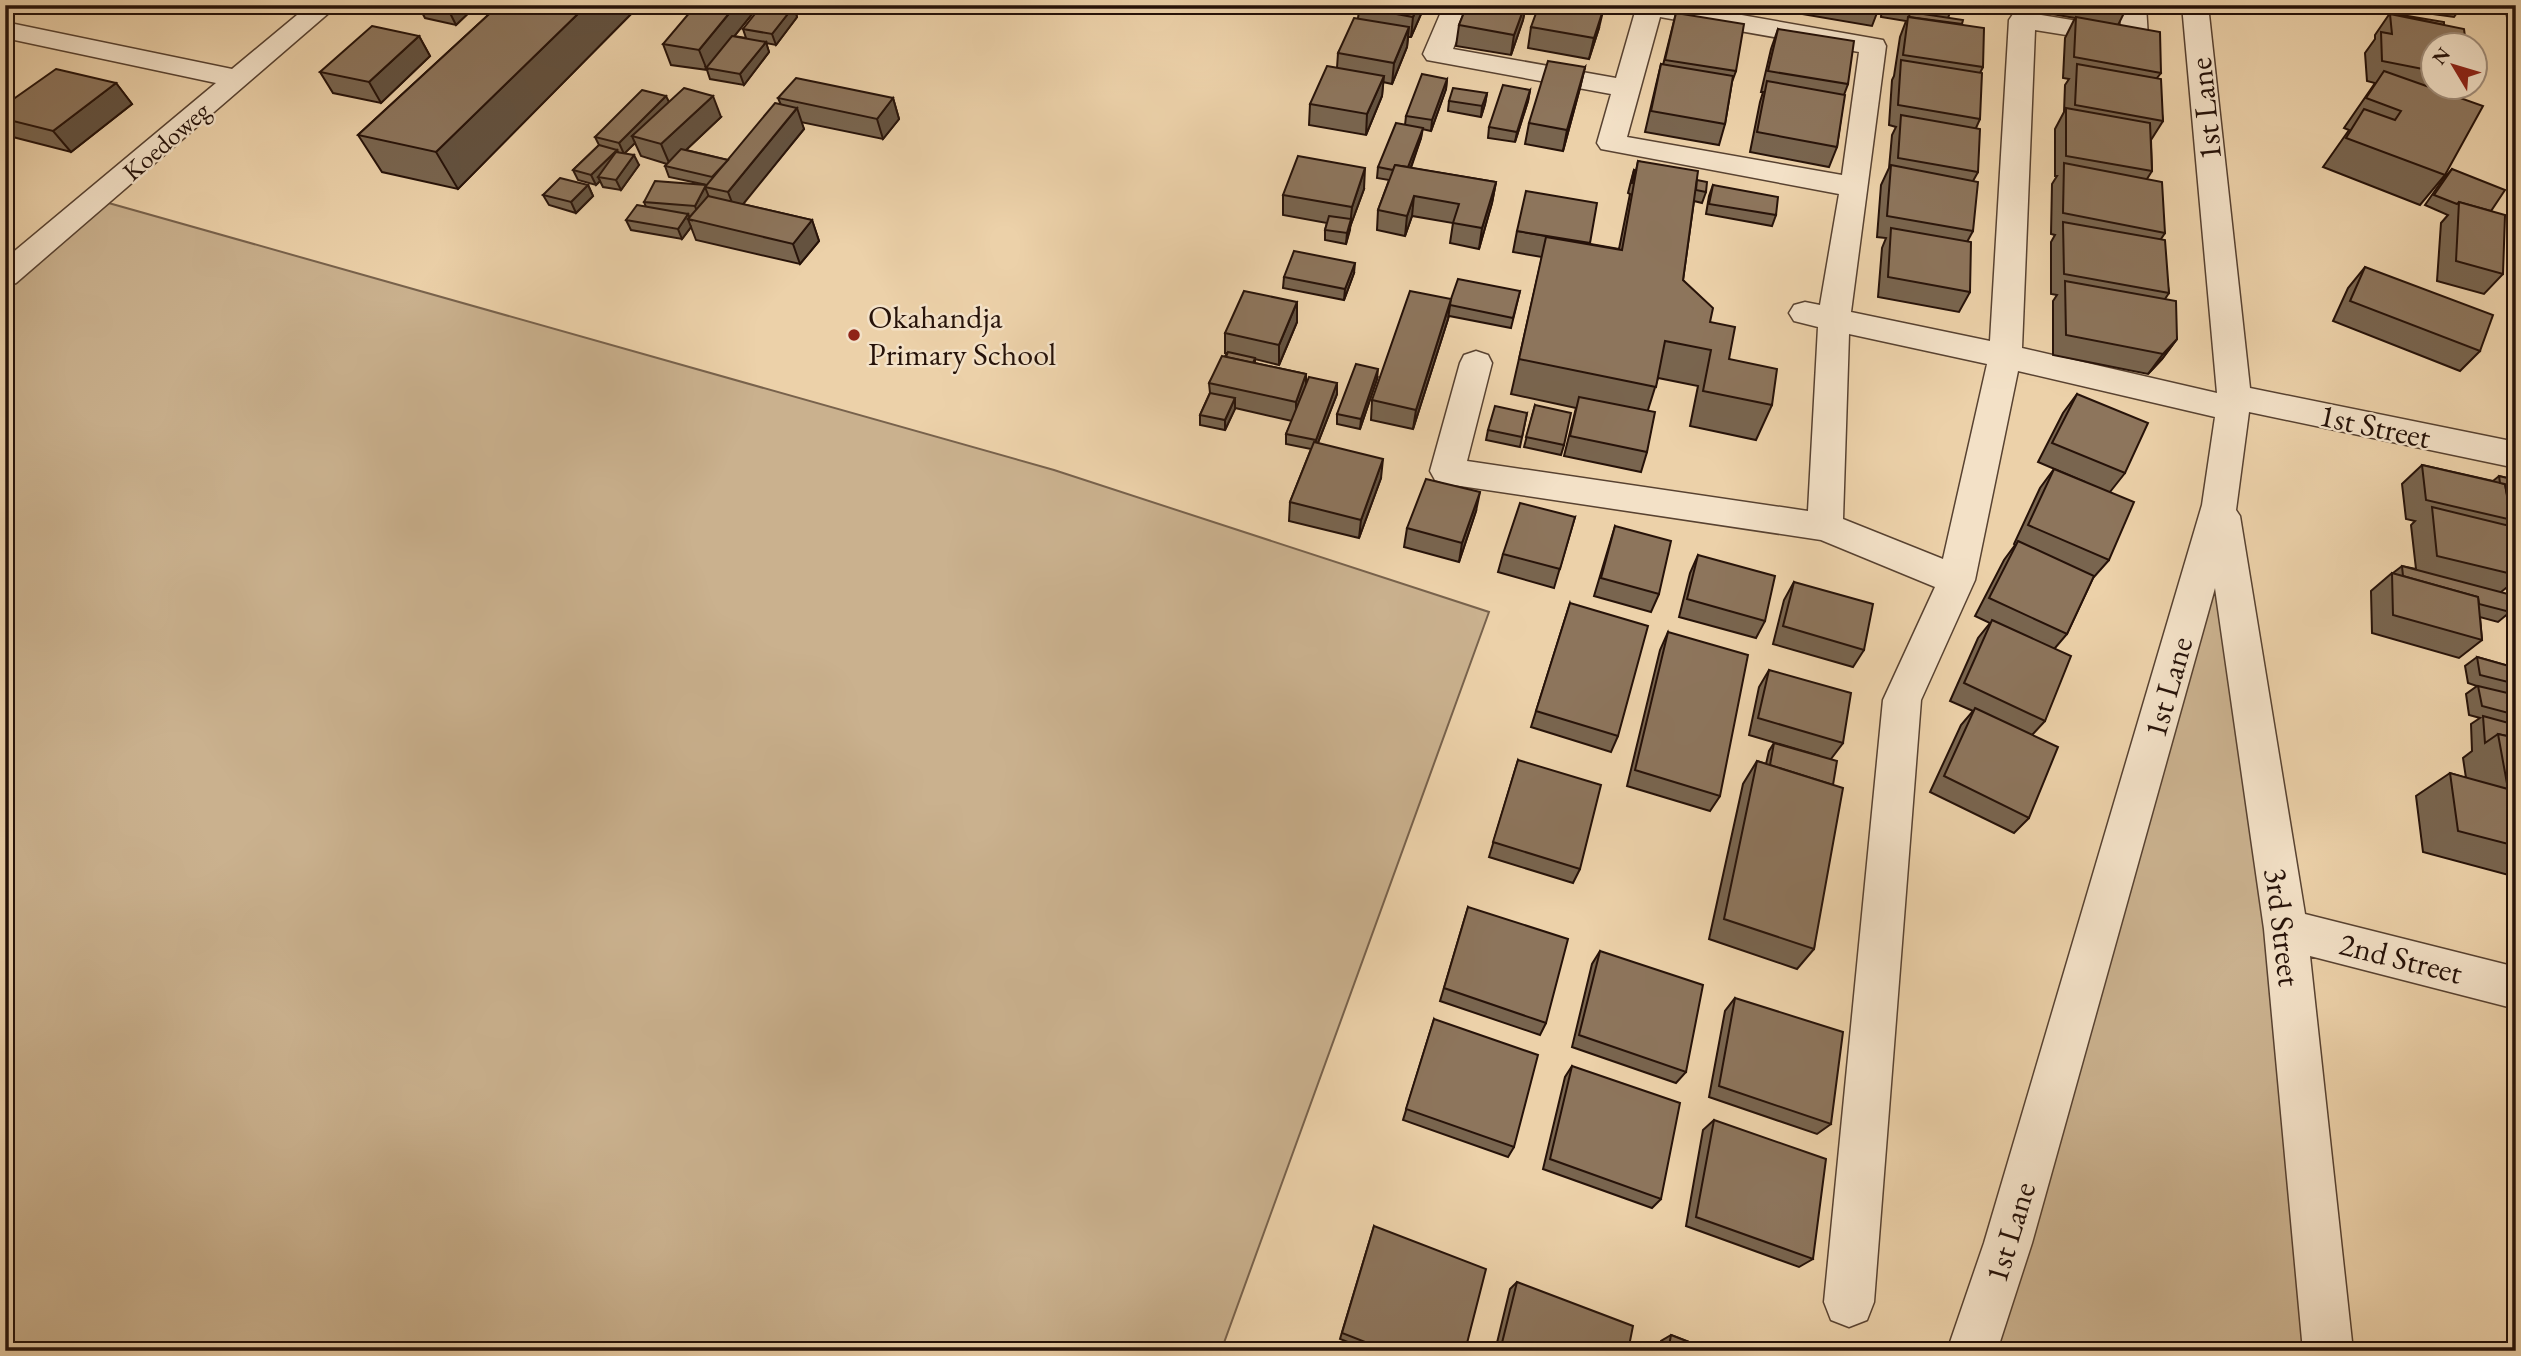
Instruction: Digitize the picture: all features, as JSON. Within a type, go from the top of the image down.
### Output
[{"type":"street","name":"Koedoweg","points":[[5,276],[325,5]]},
{"type":"street","points":[[1457,5],[1437,54],[1626,88]]},
{"type":"street","points":[[1849,1302],[1902,700],[1957,580],[2006,356],[2022,20],[2135,38],[2133,5]]},
{"type":"street","name":"1st Lane","points":[[1972,1351],[2008,1243],[2220,505],[2233,403],[2195,5]]},
{"type":"street","points":[[1825,527],[1819,316],[1855,187],[1873,46],[1646,6],[1611,143],[1855,187]]},
{"type":"street","points":[[5,30],[238,79]]},
{"type":"street","name":"1st Street","points":[[1819,316],[2233,403],[2516,455]]},
{"type":"street","points":[[1476,363],[1447,471],[1825,527],[1957,580]]},
{"type":"street","name":"3rd Street","points":[[2220,505],[2286,929],[2328,1351]]},
{"type":"street","name":"2nd Street","points":[[2286,929],[2516,988]]},
{"type":"shaded area","points":[[98,200],[1054,470],[1489,612],[1221,1351],[5,1349],[5,276]]},
{"type":"shaded area","points":[[2220,505],[2328,1351],[1972,1351]]},
{"type":"building","points":[[499,5],[587,5],[436,152],[358,135]]},
{"type":"building","points":[[696,5],[736,5],[699,50],[663,44]]},
{"type":"building","points":[[762,5],[794,6],[772,34],[743,29]]},
{"type":"building","points":[[1418,5],[1413,17],[1359,7]]},
{"type":"building","points":[[1467,5],[1525,5],[1514,35],[1459,25]]},
{"type":"building","points":[[1539,5],[1604,7],[1594,38],[1531,27]]},
{"type":"building","points":[[1910,12],[1963,20],[1962,24],[1909,17]]},
{"type":"building","points":[[1676,13],[1744,24],[1736,71],[1665,60]]},
{"type":"building","points":[[2390,14],[2444,22],[2444,25]]},
{"type":"building","points":[[2390,14],[2464,29],[2464,32],[2420,32],[2420,68],[2382,61],[2381,32],[2392,34]]},
{"type":"building","points":[[1908,17],[1984,28],[1983,67],[1903,55]]},
{"type":"building","points":[[2076,17],[2160,32],[2161,73],[2074,57]]},
{"type":"building","points":[[1354,18],[1409,27],[1394,63],[1338,53]]},
{"type":"building","points":[[372,26],[419,36],[369,82],[320,72]]},
{"type":"building","points":[[1778,29],[1854,41],[1848,84],[1768,71]]},
{"type":"building","points":[[732,36],[766,42],[740,74],[706,68]]},
{"type":"building","points":[[1901,60],[1982,73],[1980,119],[1898,105]]},
{"type":"building","points":[[1548,61],[1585,67],[1567,130],[1529,123]]},
{"type":"building","points":[[1661,64],[1733,76],[1725,124],[1651,111]]},
{"type":"building","points":[[2077,64],[2161,79],[2163,121],[2075,105]]},
{"type":"building","points":[[1327,66],[1384,76],[1367,114],[1310,104]]},
{"type":"building","points":[[56,69],[116,83],[53,131],[5,119],[5,105]]},
{"type":"building","points":[[2384,71],[2420,84],[2420,102],[2472,102],[2483,106],[2445,175],[2346,138],[2364,109],[2395,120],[2401,111],[2366,98]]},
{"type":"building","points":[[1422,74],[1447,79],[1432,120],[1406,116]]},
{"type":"building","points":[[796,78],[893,98],[877,119],[778,98]]},
{"type":"building","points":[[1767,81],[1845,95],[1837,147],[1757,132]]},
{"type":"building","points":[[1503,85],[1530,90],[1517,132],[1489,127]]},
{"type":"building","points":[[684,88],[713,96],[661,144],[632,136]]},
{"type":"building","points":[[1453,88],[1487,93],[1482,106],[1449,101]]},
{"type":"building","points":[[642,90],[666,96],[619,143],[595,137]]},
{"type":"building","points":[[775,103],[797,108],[728,192],[705,187]]},
{"type":"building","points":[[2066,108],[2150,123],[2152,171],[2066,156]]},
{"type":"building","points":[[1901,115],[1980,129],[1978,172],[1898,158]]},
{"type":"building","points":[[1396,123],[1423,128],[1408,167],[1395,165],[1393,170],[1378,167]]},
{"type":"building","points":[[599,145],[617,150],[591,175],[573,170]]},
{"type":"building","points":[[681,149],[728,160],[712,177],[665,166]]},
{"type":"building","points":[[616,152],[634,155],[616,180],[598,177]]},
{"type":"building","points":[[1298,156],[1365,168],[1352,207],[1283,195]]},
{"type":"building","points":[[1638,161],[1698,171],[1683,280],[1713,308],[1710,322],[1735,327],[1729,359],[1777,369],[1772,405],[1703,391],[1711,350],[1665,341],[1656,387],[1519,359],[1546,237],[1622,250]]},
{"type":"building","points":[[2064,163],[2162,182],[2165,233],[2063,213]]},
{"type":"building","points":[[1395,165],[1496,182],[1482,228],[1453,223],[1459,204],[1414,196],[1407,216],[1378,210]]},
{"type":"building","points":[[1891,165],[1978,182],[1973,231],[1887,216]]},
{"type":"building","points":[[2452,169],[2505,190],[2491,211],[2459,202],[2457,204],[2434,195]]},
{"type":"building","points":[[560,178],[588,185],[571,202],[543,195]]},
{"type":"building","points":[[1697,180],[1707,182],[1706,192],[1696,190]]},
{"type":"building","points":[[655,181],[706,185],[695,206],[644,202]]},
{"type":"building","points":[[1713,185],[1778,197],[1776,215],[1709,204]]},
{"type":"building","points":[[1526,191],[1597,203],[1590,243],[1517,231]]},
{"type":"building","points":[[708,196],[812,220],[793,244],[688,219]]},
{"type":"building","points":[[2459,202],[2505,215],[2503,274],[2456,261]]},
{"type":"building","points":[[637,205],[688,214],[678,229],[626,220]]},
{"type":"building","points":[[1329,216],[1351,219],[1347,233],[1325,230]]},
{"type":"building","points":[[2063,222],[2165,240],[2169,293],[2064,274]]},
{"type":"building","points":[[1891,228],[1971,242],[1970,292],[1888,277]]},
{"type":"building","points":[[1294,251],[1355,263],[1345,289],[1284,277]]},
{"type":"building","points":[[2365,267],[2493,315],[2480,351],[2350,301]]},
{"type":"building","points":[[1458,279],[1520,291],[1513,318],[1450,305]]},
{"type":"building","points":[[2065,281],[2176,301],[2177,339],[2163,354],[2066,335]]},
{"type":"building","points":[[1244,291],[1297,302],[1279,345],[1225,333]]},
{"type":"building","points":[[1410,291],[1451,299],[1416,410],[1372,400]]},
{"type":"building","points":[[1228,352],[1255,358],[1253,363],[1226,357]]},
{"type":"building","points":[[1222,356],[1306,374],[1296,402],[1209,383]]},
{"type":"building","points":[[1356,364],[1378,369],[1361,419],[1337,414]]},
{"type":"building","points":[[1309,377],[1337,383],[1316,440],[1286,434]]},
{"type":"building","points":[[1210,393],[1235,398],[1225,420],[1200,415]]},
{"type":"building","points":[[2077,394],[2148,423],[2125,473],[2052,443]]},
{"type":"building","points":[[1579,397],[1655,412],[1647,452],[1570,436]]},
{"type":"building","points":[[1535,405],[1571,413],[1564,445],[1526,437]]},
{"type":"building","points":[[1495,406],[1527,413],[1522,437],[1488,430]]},
{"type":"building","points":[[1314,442],[1383,459],[1361,520],[1290,502]]},
{"type":"building","points":[[2422,465],[2505,484],[2512,520],[2426,500]]},
{"type":"building","points":[[2054,469],[2134,502],[2109,560],[2028,525]]},
{"type":"building","points":[[2499,476],[2516,480],[2516,498],[2507,496],[2505,484],[2500,483]]},
{"type":"building","points":[[1426,479],[1480,492],[1462,543],[1407,528]]},
{"type":"building","points":[[1520,503],[1575,517],[1560,569],[1503,554]]},
{"type":"building","points":[[2432,507],[2514,527],[2516,575],[2437,556]]},
{"type":"building","points":[[1615,526],[1671,541],[1659,594],[1601,578]]},
{"type":"building","points":[[2018,541],[2094,576],[2067,634],[1989,598]]},
{"type":"building","points":[[1698,555],[1775,576],[1765,621],[1687,599]]},
{"type":"building","points":[[2402,566],[2508,594],[2510,612],[2479,604],[2478,597],[2403,576]]},
{"type":"building","points":[[2392,573],[2478,597],[2482,640],[2393,615]]},
{"type":"building","points":[[1794,582],[1873,604],[1864,650],[1783,626]]},
{"type":"building","points":[[1570,603],[1648,626],[1618,736],[1536,711]]},
{"type":"building","points":[[1992,620],[2071,656],[2045,721],[1964,683]]},
{"type":"building","points":[[1668,632],[1748,655],[1720,796],[1635,770]]},
{"type":"building","points":[[2477,657],[2516,668],[2516,684],[2480,675]]},
{"type":"building","points":[[1769,670],[1851,693],[1843,743],[1758,718]]},
{"type":"building","points":[[2478,686],[2516,695],[2516,715],[2482,706]]},
{"type":"building","points":[[1975,708],[2058,747],[2029,818],[1944,776]]},
{"type":"building","points":[[2483,716],[2516,725],[2516,738],[2498,734],[2485,743]]},
{"type":"building","points":[[2498,734],[2516,738],[2516,846],[2458,831],[2450,773],[2508,789]]},
{"type":"building","points":[[1774,743],[1837,761],[1833,785],[1770,765]]},
{"type":"building","points":[[1518,760],[1601,785],[1580,869],[1493,842]]},
{"type":"building","points":[[1757,761],[1843,788],[1814,949],[1724,919]]},
{"type":"building","points":[[1468,907],[1568,939],[1546,1023],[1444,988]]},
{"type":"building","points":[[1600,951],[1703,985],[1686,1072],[1579,1035]]},
{"type":"building","points":[[1735,998],[1843,1032],[1831,1124],[1719,1086]]},
{"type":"building","points":[[1434,1019],[1538,1055],[1514,1147],[1406,1109]]},
{"type":"building","points":[[1572,1066],[1680,1103],[1661,1199],[1550,1159]]},
{"type":"building","points":[[1714,1120],[1826,1159],[1813,1259],[1696,1217]]},
{"type":"building","points":[[1374,1226],[1486,1269],[1465,1351],[1388,1351],[1342,1333]]},
{"type":"building","points":[[1517,1282],[1633,1326],[1628,1351],[1500,1351]]},
{"type":"building","points":[[1671,1335],[1712,1351],[1668,1351]]},
{"type":"place","name":"Okahandja Primary School","points":[[854,335]]}]
